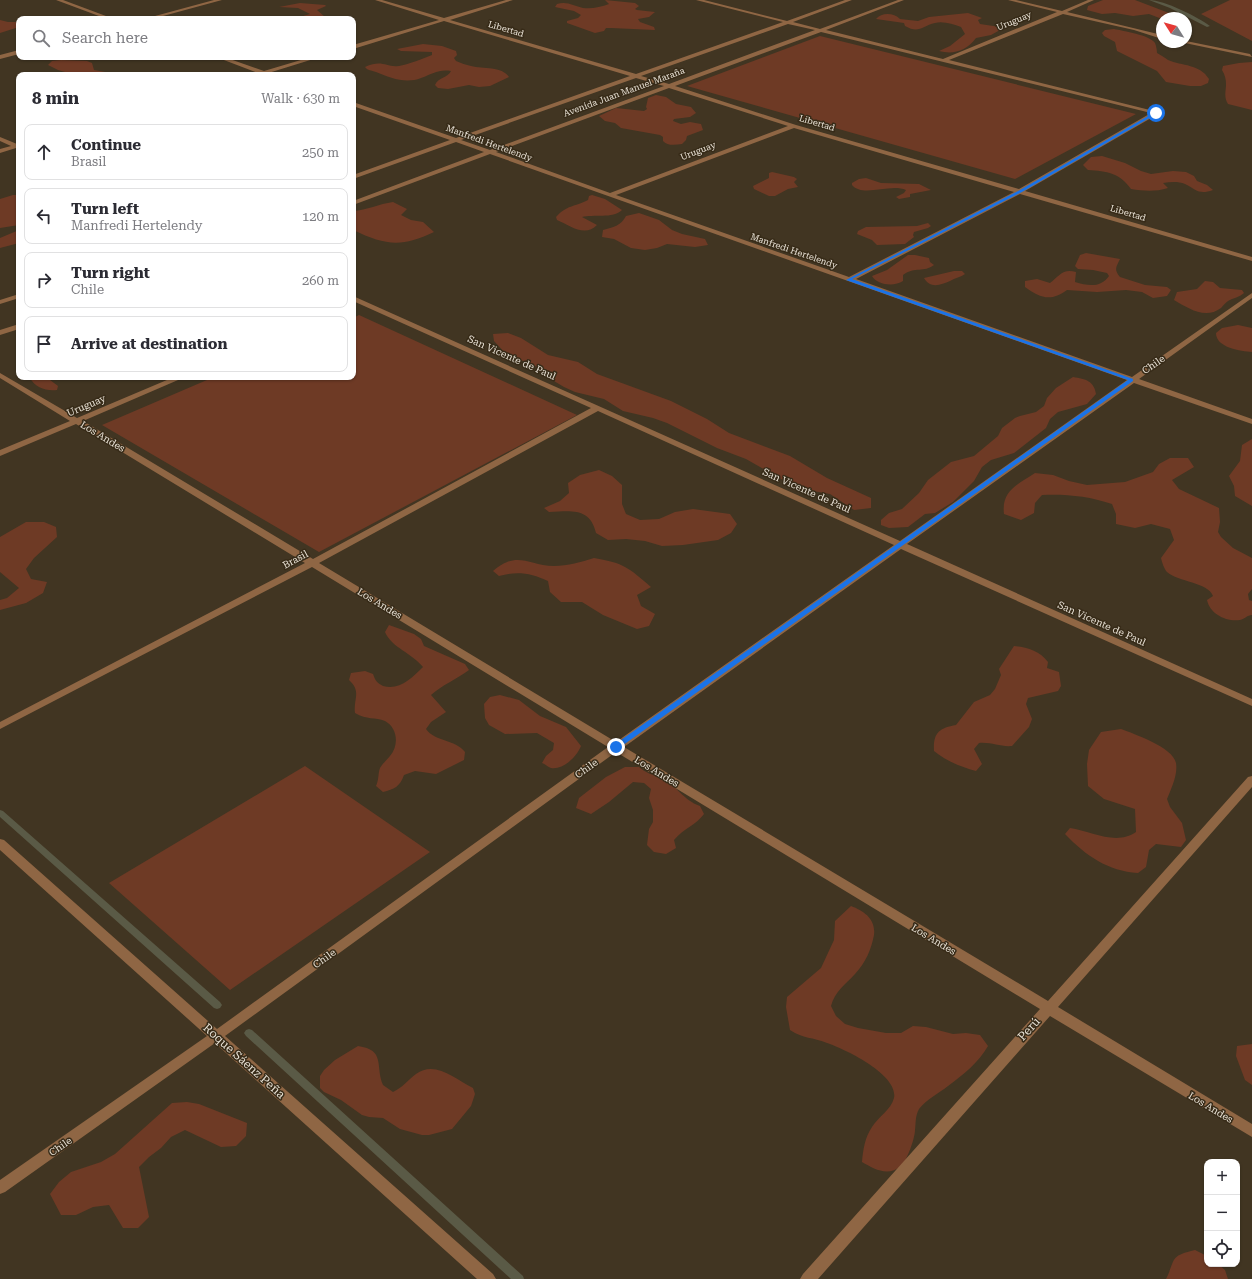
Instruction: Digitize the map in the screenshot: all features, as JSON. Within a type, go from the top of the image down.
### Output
[{"type":"street","points":[[58,0],[103,16]]},
{"type":"street","points":[[158,16],[220,0]]},
{"type":"street","name":"Libertad","points":[[377,0],[636,76],[794,126],[1252,259]]},
{"type":"street","points":[[356,46],[511,0]]},
{"type":"street","points":[[698,0],[1156,113],[1021,191],[849,280]]},
{"type":"street","name":"Avenida Juan Manuel Maraña","points":[[356,176],[850,0]]},
{"type":"street","name":"Avenida Juan Manuel Maraña","points":[[356,202],[902,0]]},
{"type":"street","points":[[1010,0],[1135,28],[1156,35]]},
{"type":"street","name":"Uruguay","points":[[943,61],[1092,0]]},
{"type":"street","points":[[1192,44],[1250,56]]},
{"type":"street","points":[[0,57],[16,53]]},
{"type":"street","points":[[227,60],[261,72]]},
{"type":"street","points":[[267,72],[307,60]]},
{"type":"street","name":"Manfredi Hertelendy","points":[[356,105],[1252,422]]},
{"type":"street","name":"Uruguay","points":[[609,195],[794,126]]},
{"type":"street","points":[[0,139],[16,145]]},
{"type":"street","points":[[0,151],[16,147]]},
{"type":"street","name":"Chile","points":[[0,1188],[216,1036],[900,544],[1252,295]]},
{"type":"street","points":[[0,302],[16,297]]},
{"type":"street","name":"San Vicente de Paul","points":[[356,301],[598,408],[1252,703]]},
{"type":"street","points":[[0,333],[16,327]]},
{"type":"street","name":"Los Andes","points":[[0,375],[77,420],[1252,1131]]},
{"type":"street","name":"Uruguay","points":[[0,453],[174,380]]},
{"type":"street","name":"Brasil","points":[[0,726],[312,563],[598,408]]},
{"type":"street","name":"Perú","points":[[808,1279],[1252,780]]},
{"type":"street","name":"Roque Sáenz Peña","points":[[0,844],[488,1279]]},
{"type":"shaded area","points":[[605,0],[635,3],[639,6],[635,9],[637,10],[655,12],[649,17],[638,19],[640,22],[654,27],[655,30],[606,28],[604,31],[595,33],[567,23],[567,21],[578,18],[581,15],[574,11],[555,7],[557,4],[564,3],[583,8],[593,8],[609,4]]},
{"type":"shaded area","points":[[1103,0],[1135,0],[1166,12],[1156,12],[1156,17],[1149,14],[1133,16],[1115,13],[1102,14],[1087,10],[1088,6]]},
{"type":"shaded area","points":[[1230,0],[1252,0],[1252,41],[1201,14]]},
{"type":"shaded area","points":[[300,3],[326,6],[317,10],[324,16],[303,16],[310,14],[298,8],[279,7]]},
{"type":"shaded area","points":[[968,13],[982,18],[978,20],[980,24],[1000,27],[1000,30],[991,35],[976,38],[964,49],[954,52],[939,51],[950,46],[965,34],[961,27],[938,22],[920,29],[914,29],[905,26],[904,23],[876,19],[881,15],[888,14],[895,15],[900,19],[918,21],[929,17]]},
{"type":"shaded area","points":[[0,20],[16,22],[16,28],[0,33]]},
{"type":"shaded area","points":[[1114,29],[1136,34],[1152,40],[1157,49],[1157,53],[1173,62],[1196,68],[1205,74],[1209,79],[1208,83],[1201,86],[1190,86],[1166,82],[1157,71],[1117,51],[1115,42],[1104,36],[1102,33],[1105,30]]},
{"type":"shaded area","points":[[820,36],[1136,114],[1015,179],[687,86]]},
{"type":"shaded area","points":[[423,44],[442,46],[456,51],[457,55],[454,58],[456,61],[465,65],[497,69],[506,73],[509,77],[490,86],[479,87],[469,85],[448,89],[438,88],[435,85],[438,80],[448,75],[451,71],[439,71],[415,80],[398,80],[368,70],[365,67],[376,64],[399,66],[432,55],[432,52],[401,51],[397,49]]},
{"type":"shaded area","points":[[52,61],[87,61],[92,63],[94,70],[105,72],[65,72],[48,65]]},
{"type":"shaded area","points":[[1252,62],[1252,110],[1228,104],[1225,96],[1226,80],[1222,70],[1223,66]]},
{"type":"shaded area","points":[[656,95],[666,97],[676,104],[691,107],[696,113],[690,117],[674,119],[673,121],[681,124],[690,122],[701,124],[703,130],[687,136],[686,140],[682,144],[671,145],[665,143],[663,141],[663,137],[660,135],[621,128],[615,123],[605,121],[599,116],[616,108],[644,111],[647,109],[648,98]]},
{"type":"shaded area","points":[[1102,156],[1125,163],[1151,174],[1173,171],[1186,172],[1194,176],[1197,181],[1207,185],[1213,190],[1201,192],[1180,182],[1163,183],[1168,188],[1154,191],[1131,189],[1118,176],[1107,172],[1088,170],[1083,165],[1091,157]]},
{"type":"shaded area","points":[[772,172],[794,177],[797,179],[794,182],[798,187],[788,189],[775,196],[769,196],[754,189],[753,186],[769,178],[769,173]]},
{"type":"shaded area","points":[[866,178],[881,183],[919,184],[931,190],[910,194],[910,197],[899,199],[896,197],[904,193],[906,190],[892,188],[863,190],[857,189],[852,185],[852,183],[859,179]]},
{"type":"shaded area","points":[[16,195],[16,225],[0,228],[0,199]]},
{"type":"shaded area","points":[[592,195],[605,199],[622,210],[614,214],[582,217],[597,225],[592,229],[587,230],[577,229],[557,220],[556,217],[564,210],[588,200],[589,196]]},
{"type":"shaded area","points":[[393,202],[407,209],[401,215],[411,220],[423,222],[434,232],[412,241],[393,243],[375,239],[356,231],[356,210]]},
{"type":"shaded area","points":[[639,213],[659,220],[672,230],[682,234],[705,239],[708,245],[695,247],[667,244],[657,248],[645,250],[631,248],[614,239],[602,237],[603,230],[619,224],[626,216]]},
{"type":"shaded area","points":[[928,223],[931,226],[914,232],[914,237],[905,244],[877,245],[872,240],[857,234],[858,231],[866,227],[917,226]]},
{"type":"shaded area","points":[[16,231],[16,244],[0,248],[0,238]]},
{"type":"shaded area","points":[[1086,253],[1120,259],[1116,270],[1120,277],[1145,285],[1167,287],[1171,290],[1167,296],[1153,298],[1142,292],[1126,290],[1097,292],[1067,290],[1056,296],[1046,297],[1036,294],[1025,287],[1025,281],[1037,279],[1050,283],[1062,273],[1068,271],[1076,272],[1075,282],[1089,285],[1102,283],[1109,276],[1107,273],[1078,269],[1075,266],[1080,255]]},
{"type":"shaded area","points":[[908,255],[929,258],[930,262],[934,265],[927,269],[907,272],[903,275],[903,281],[895,284],[882,283],[874,279],[872,276],[887,270]]},
{"type":"shaded area","points":[[954,271],[962,271],[965,274],[939,285],[929,284],[924,278]]},
{"type":"shaded area","points":[[1205,281],[1213,282],[1220,288],[1242,290],[1244,293],[1241,296],[1228,301],[1221,308],[1209,313],[1197,312],[1174,300],[1177,292],[1197,289]]},
{"type":"shaded area","points":[[359,315],[577,415],[319,552],[102,425],[207,380],[356,380],[356,316]]},
{"type":"shaded area","points":[[1238,325],[1252,328],[1252,352],[1230,348],[1220,342],[1217,338],[1216,333],[1222,328]]},
{"type":"shaded area","points":[[508,333],[521,338],[548,355],[578,362],[597,374],[671,401],[707,419],[729,433],[790,456],[827,478],[871,498],[871,508],[854,510],[830,494],[813,491],[783,480],[746,459],[717,448],[667,423],[623,411],[604,399],[575,392],[564,387],[554,381],[549,373],[506,354],[494,341],[493,334]]},
{"type":"shaded area","points":[[1073,377],[1089,381],[1093,386],[1096,394],[1087,404],[1058,412],[1050,419],[1046,428],[1014,453],[991,460],[982,467],[974,481],[953,502],[935,513],[925,514],[908,527],[889,528],[881,525],[881,520],[889,513],[902,509],[919,493],[928,480],[951,462],[974,456],[998,436],[1002,428],[1015,418],[1036,412],[1044,406],[1047,398],[1056,388]]},
{"type":"shaded area","points":[[31,380],[50,380],[58,386],[57,390],[41,388]]},
{"type":"shaded area","points":[[1252,439],[1252,506],[1235,496],[1234,486],[1229,476],[1240,461],[1242,445]]},
{"type":"shaded area","points":[[1170,458],[1188,458],[1194,467],[1172,480],[1179,489],[1219,508],[1220,522],[1218,532],[1221,537],[1233,548],[1252,558],[1252,589],[1248,594],[1249,600],[1252,601],[1252,615],[1240,620],[1229,620],[1215,613],[1211,609],[1207,600],[1213,596],[1210,591],[1199,585],[1178,578],[1167,572],[1165,569],[1161,558],[1174,540],[1170,529],[1151,524],[1135,528],[1116,524],[1116,514],[1112,504],[1077,496],[1042,495],[1035,503],[1034,513],[1021,520],[1004,514],[1005,499],[1008,493],[1017,484],[1035,473],[1053,475],[1069,481],[1087,485],[1125,482],[1153,472],[1159,464]]},
{"type":"shaded area","points":[[599,470],[612,476],[622,485],[622,504],[626,514],[640,520],[659,519],[675,512],[693,509],[730,514],[737,524],[731,533],[718,540],[683,545],[662,546],[645,541],[626,539],[608,540],[596,533],[589,519],[578,512],[549,512],[544,508],[560,501],[569,493],[568,483],[580,475]]},
{"type":"shaded area","points":[[26,522],[44,522],[56,527],[57,537],[34,558],[26,569],[31,579],[47,582],[43,593],[26,603],[0,610],[0,600],[7,598],[19,588],[0,572],[0,537]]},
{"type":"shaded area","points":[[594,558],[626,567],[651,587],[637,595],[641,606],[655,614],[649,626],[637,629],[603,615],[582,602],[561,602],[550,592],[548,581],[536,576],[518,573],[499,576],[493,571],[509,561],[516,560],[559,566],[569,565]]},
{"type":"shaded area","points":[[389,625],[414,634],[421,639],[424,646],[465,664],[469,670],[431,695],[446,712],[431,722],[426,729],[434,736],[461,748],[465,752],[464,760],[436,774],[415,771],[404,775],[401,782],[396,787],[383,792],[376,786],[380,768],[393,752],[395,747],[395,733],[393,728],[385,721],[363,717],[355,713],[356,692],[353,684],[349,680],[351,673],[365,671],[373,674],[379,684],[394,687],[410,679],[423,667],[388,638],[385,632]]},
{"type":"shaded area","points":[[1014,646],[1024,647],[1037,652],[1048,662],[1047,668],[1059,672],[1061,686],[1058,691],[1028,698],[1026,704],[1032,719],[1029,727],[1012,746],[979,743],[974,749],[982,764],[976,771],[965,768],[939,755],[934,751],[935,740],[938,732],[956,725],[974,702],[990,695],[995,689],[1001,675],[999,669]]},
{"type":"shaded area","points":[[500,695],[519,700],[540,716],[566,727],[581,746],[573,758],[561,767],[551,768],[542,763],[546,756],[553,750],[554,743],[537,733],[505,734],[489,725],[485,718],[484,704],[490,697]]},
{"type":"shaded area","points":[[1121,729],[1152,742],[1173,757],[1176,763],[1176,772],[1174,782],[1167,799],[1170,807],[1182,823],[1186,840],[1181,847],[1156,844],[1149,850],[1146,867],[1138,873],[1127,872],[1107,866],[1081,849],[1065,834],[1070,828],[1112,838],[1128,836],[1136,832],[1135,809],[1104,799],[1088,786],[1087,764],[1089,750],[1101,732]]},
{"type":"shaded area","points":[[305,766],[430,852],[230,990],[109,883]]},
{"type":"shaded area","points":[[625,767],[639,767],[662,778],[672,785],[684,797],[700,806],[704,814],[674,840],[676,848],[666,854],[654,852],[647,845],[649,829],[653,822],[653,810],[649,798],[651,789],[644,783],[633,782],[609,802],[591,814],[576,808],[579,798],[606,777]]},
{"type":"shaded area","points":[[851,906],[868,916],[873,924],[874,935],[870,951],[862,965],[835,996],[831,1006],[836,1016],[845,1024],[886,1033],[901,1033],[913,1026],[926,1027],[953,1034],[966,1033],[980,1035],[988,1046],[970,1068],[919,1109],[916,1117],[915,1134],[908,1155],[901,1166],[891,1171],[881,1171],[862,1162],[865,1144],[870,1131],[890,1106],[894,1098],[893,1089],[888,1081],[880,1072],[869,1064],[846,1051],[790,1030],[786,1007],[787,997],[821,968],[834,940],[835,921]]},
{"type":"shaded area","points":[[1252,1044],[1252,1085],[1245,1080],[1236,1056],[1237,1046]]},
{"type":"shaded area","points":[[358,1046],[373,1051],[378,1060],[383,1085],[393,1092],[423,1070],[438,1070],[445,1072],[473,1088],[475,1094],[471,1106],[452,1129],[429,1135],[422,1135],[400,1129],[383,1118],[362,1115],[341,1100],[324,1092],[320,1088],[320,1076],[324,1070],[335,1060]]},
{"type":"shaded area","points":[[187,1102],[199,1104],[247,1123],[246,1136],[236,1146],[221,1147],[185,1130],[171,1137],[139,1167],[149,1217],[138,1228],[123,1228],[109,1205],[93,1207],[76,1215],[61,1215],[50,1194],[59,1182],[71,1172],[101,1162],[115,1154],[172,1103]]},
{"type":"shaded area","points":[[1195,1250],[1204,1254],[1204,1267],[1222,1267],[1225,1270],[1228,1279],[1166,1279],[1174,1259],[1187,1252]]},
{"type":"waterway","points":[[1151,0],[1171,7],[1208,26]]},
{"type":"waterway","points":[[0,813],[217,1005]]},
{"type":"waterway","points":[[249,1033],[519,1279]]},
{"type":"route","points":[[616,747],[1131,380],[849,280],[1021,191],[1156,113]]}]
